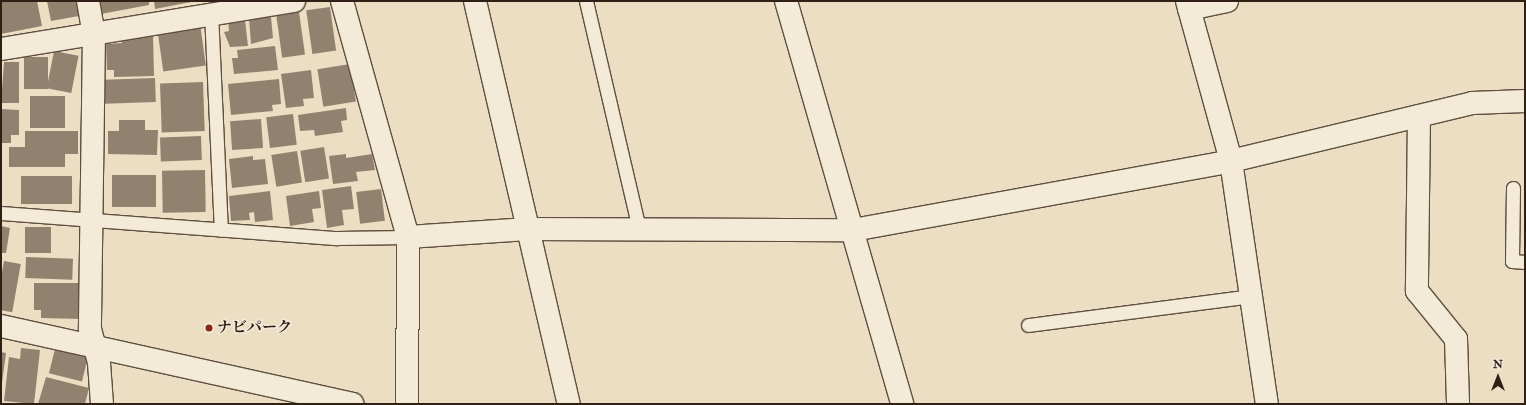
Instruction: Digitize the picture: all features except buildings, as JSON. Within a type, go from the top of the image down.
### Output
[{"type":"street","points":[[88,1],[94,34],[90,329],[102,404]]},
{"type":"street","points":[[1,49],[94,34],[211,12],[294,1]]},
{"type":"street","points":[[342,1],[408,237],[407,404]]},
{"type":"street","points":[[475,1],[569,404]]},
{"type":"street","points":[[786,1],[902,404]]},
{"type":"street","points":[[1227,1],[1188,5],[1231,161],[1267,404]]},
{"type":"street","points":[[408,237],[528,228],[853,230],[1231,161],[1472,103],[1525,100]]},
{"type":"street","points":[[1419,116],[1417,291],[1456,339],[1458,404]]},
{"type":"street","points":[[1,326],[352,404]]},
{"type":"lane","points":[[586,1],[639,229]]},
{"type":"lane","points":[[211,12],[221,230]]},
{"type":"lane","points":[[1513,188],[1512,262],[1525,262]]},
{"type":"lane","points":[[1,213],[91,221],[337,238],[408,237]]},
{"type":"lane","points":[[1028,325],[1251,296]]},
{"type":"place","name":"ナビパーク","points":[[209,328]]}]
